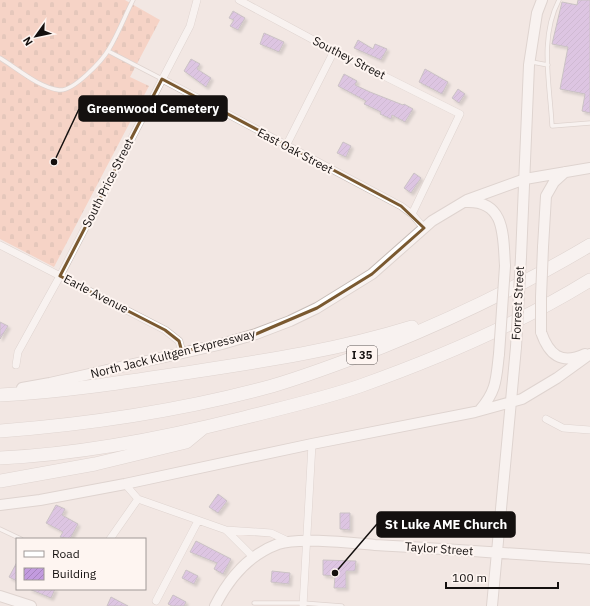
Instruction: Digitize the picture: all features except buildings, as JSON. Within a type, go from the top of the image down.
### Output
[{"type":"highway","name":"I 35","points":[[0,431],[134,415],[272,386],[357,357],[441,323],[482,304],[590,245]]},
{"type":"highway","name":"I 35","points":[[0,458],[66,452],[204,427],[360,386],[474,340],[590,282]]},
{"type":"highway","points":[[0,395],[129,381],[290,357],[349,345],[482,304]]},
{"type":"highway","points":[[0,481],[95,464],[186,442],[204,427]]},
{"type":"main road","name":"Forrest Street","points":[[492,606],[516,347],[530,61],[537,13],[542,0]]},
{"type":"main road","name":"North Jack Kultgen Expressway","points":[[0,391],[50,383],[256,334],[290,321],[317,308],[372,274],[424,228],[464,202],[486,192],[525,179],[590,168]]},
{"type":"main road","points":[[565,172],[554,182],[546,196],[541,297],[541,332],[545,343],[556,356],[566,359],[575,358],[590,353]]},
{"type":"main road","points":[[464,202],[485,205],[496,214],[501,221],[503,233],[505,266],[499,354],[494,390],[491,398],[480,410]]},
{"type":"main road","points":[[0,505],[40,500],[125,484],[510,403],[537,391],[590,353]]},
{"type":"main road","name":"Taylor Street","points":[[253,557],[264,550],[288,541],[496,552],[590,559]]},
{"type":"main road","points":[[215,606],[236,573],[253,557]]},
{"type":"main road","points":[[0,596],[31,606]]},
{"type":"street","name":"South Price Street","points":[[16,366],[18,352],[60,276],[190,26],[197,0]]},
{"type":"street","name":"Southey Street","points":[[240,0],[334,51],[460,114],[412,214]]},
{"type":"street","points":[[286,146],[334,51]]},
{"type":"street","name":"East Oak Street","points":[[162,79],[412,214],[424,228]]},
{"type":"street","name":"Earle Avenue","points":[[0,245],[165,330],[179,341],[182,352]]},
{"type":"street","points":[[546,419],[563,428],[590,430]]},
{"type":"street","points":[[303,604],[312,444]]},
{"type":"street","name":"Taylor Street","points":[[125,484],[138,499],[226,530],[271,533],[288,541]]},
{"type":"street","points":[[111,538],[138,499]]},
{"type":"street","points":[[156,601],[198,520]]},
{"type":"street","name":"Taylor Street","points":[[226,530],[253,557]]},
{"type":"lane","points":[[0,58],[45,86],[60,91],[70,88],[83,79],[108,51],[131,0]]},
{"type":"lane","points":[[559,0],[551,15],[546,43],[552,126],[590,123]]},
{"type":"lane","points":[[108,51],[162,79]]},
{"type":"lane","points":[[530,61],[548,65]]},
{"type":"lane","points":[[0,529],[19,538]]},
{"type":"lane","points":[[254,603],[342,606]]},
{"type":"highlighted area","points":[[162,79],[401,206],[424,228],[372,274],[317,308],[256,334],[182,352],[179,341],[165,330],[60,276]]},
{"type":"green space","points":[[0,0],[125,0],[160,20],[130,77],[149,86],[54,267],[0,239]]},
{"type":"place","name":"Greenwood Cemetery","points":[[54,162]]},
{"type":"place","name":"St Luke AME Church","points":[[335,573]]}]
